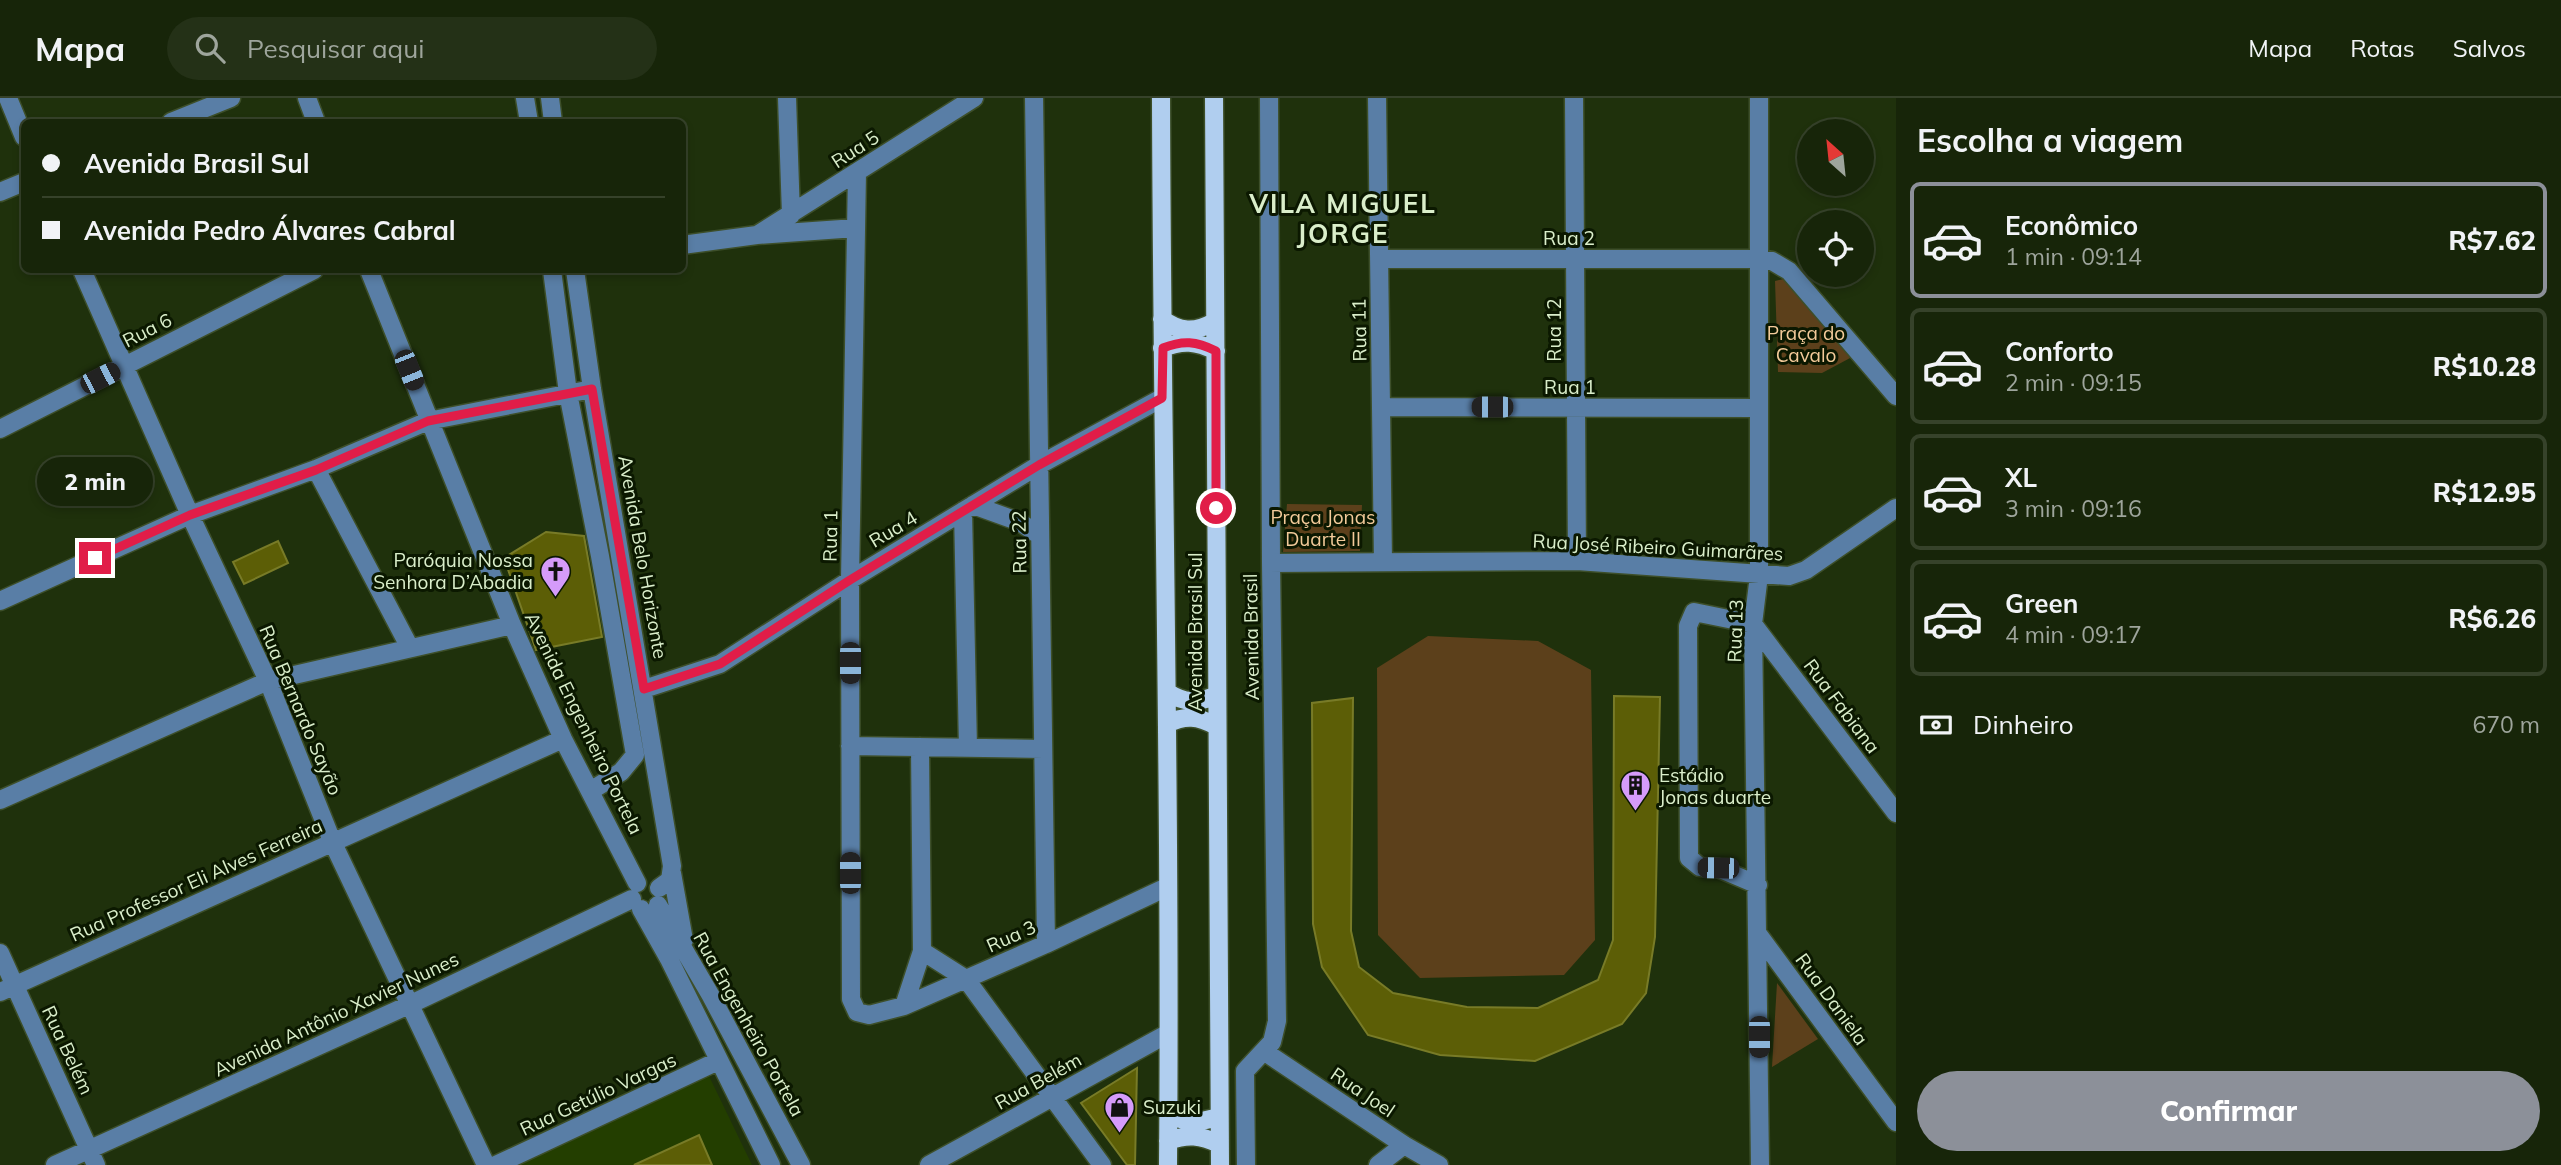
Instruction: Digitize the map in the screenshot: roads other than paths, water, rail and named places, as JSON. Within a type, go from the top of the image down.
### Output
[{"type":"main road","name":"Avenida Brasil Sul","points":[[1161,98],[1167,692],[1168,1165]]},
{"type":"main road","name":"Avenida Brasil Sul","points":[[1214,98],[1220,1165]]},
{"type":"main road","points":[[1162,319],[1181,330],[1204,328],[1214,323]]},
{"type":"main road","points":[[1163,348],[1176,342],[1189,341],[1216,351]]},
{"type":"main road","points":[[1167,692],[1178,699],[1191,702],[1204,701],[1216,695]]},
{"type":"main road","points":[[1167,724],[1192,717],[1205,719],[1216,726]]},
{"type":"main road","points":[[1168,1115],[1193,1123],[1219,1116]]},
{"type":"main road","points":[[1168,1141],[1180,1136],[1194,1135],[1219,1144]]},
{"type":"street","points":[[8,98],[21,130]]},
{"type":"street","points":[[178,119],[231,98]]},
{"type":"street","points":[[307,98],[315,119]]},
{"type":"street","points":[[525,98],[528,119]]},
{"type":"street","points":[[550,98],[553,119]]},
{"type":"street","points":[[787,98],[791,215]]},
{"type":"street","name":"Rua 5","points":[[757,235],[974,98]]},
{"type":"street","name":"Rua 22","points":[[1034,98],[1046,944]]},
{"type":"street","name":"Avenida Brasil","points":[[1245,1071],[1272,1042],[1277,1021],[1269,98]]},
{"type":"street","name":"Rua 11","points":[[1377,98],[1383,562]]},
{"type":"street","name":"Rua 12","points":[[1574,98],[1577,561]]},
{"type":"street","name":"Rua 13","points":[[1759,98],[1759,575],[1754,624],[1760,1165]]},
{"type":"street","name":"Rua 1","points":[[857,172],[850,580],[851,999],[857,1012],[869,1015]]},
{"type":"street","points":[[0,192],[21,184]]},
{"type":"street","name":"Rua 5","points":[[686,244],[757,235],[856,228]]},
{"type":"street","name":"Rua 2","points":[[1379,259],[1759,259]]},
{"type":"street","points":[[1759,259],[1772,261],[1789,271],[1896,396]]},
{"type":"street","name":"Rua Bernardo Sayão","points":[[83,273],[190,515],[268,681],[332,841],[485,1165]]},
{"type":"street","name":"Rua 6","points":[[0,429],[308,273]]},
{"type":"street","name":"Avenida Engenheiro Portela","points":[[370,273],[512,625],[563,739],[592,790],[645,897]]},
{"type":"street","points":[[552,273],[568,393],[635,755],[621,772],[592,790]]},
{"type":"street","name":"Avenida Belo Horizonte","points":[[575,273],[592,389],[644,689],[685,951]]},
{"type":"street","points":[[0,601],[190,515],[316,470],[428,421],[592,389]]},
{"type":"street","name":"Rua 4","points":[[644,689],[720,664],[850,580],[1039,465],[1162,398]]},
{"type":"street","name":"Rua 1","points":[[1381,407],[1759,408]]},
{"type":"street","points":[[316,470],[410,648]]},
{"type":"street","points":[[968,748],[968,508],[1020,522],[1040,536]]},
{"type":"street","name":"Rua José Ribeiro Guimarãres","points":[[1271,563],[1577,561],[1789,576],[1806,570],[1896,508]]},
{"type":"street","points":[[1754,624],[1694,612],[1688,626],[1689,858],[1700,867],[1718,868],[1758,885]]},
{"type":"street","name":"Rua Fabiana","points":[[1754,624],[1896,813]]},
{"type":"street","points":[[0,800],[268,681],[512,625]]},
{"type":"street","name":"Rua Professor Eli Alves Ferreira","points":[[7,989],[563,739]]},
{"type":"street","points":[[850,746],[1043,749]]},
{"type":"street","points":[[904,1006],[922,951],[920,747]]},
{"type":"street","points":[[645,897],[670,880],[672,873]]},
{"type":"street","name":"Rua 3","points":[[869,1015],[904,1006],[967,979],[1167,887]]},
{"type":"street","name":"Rua Engenheiro Portela","points":[[645,897],[685,951],[801,1165]]},
{"type":"street","name":"Rua Engenheiro Portela","points":[[645,897],[669,958],[771,1165]]},
{"type":"street","name":"Avenida Antônio Xavier Nunes","points":[[55,1165],[93,1157],[411,1004],[645,897]]},
{"type":"street","name":"Rua Daniela","points":[[1758,934],[1896,1122]]},
{"type":"street","points":[[922,951],[967,979],[1102,1165]]},
{"type":"street","name":"Rua Belém","points":[[0,953],[7,989],[93,1157]]},
{"type":"street","name":"Rua Belém","points":[[929,1165],[1167,1034]]},
{"type":"street","name":"Rua Joel","points":[[1265,1052],[1404,1145],[1439,1165]]},
{"type":"street","name":"Rua Getúlio Vargas","points":[[496,1165],[718,1060]]},
{"type":"street","points":[[1220,1067],[1245,1071],[1246,1165]]},
{"type":"street","points":[[1378,1165],[1404,1145]]},
{"type":"place","name":"Paróquia Nossa Senhora D’Abadia","points":[[556,598]]},
{"type":"place","name":"Estádio Jonas duarte","points":[[1636,813]]},
{"type":"place","name":"Suzuki","points":[[1120,1134]]},
{"type":"district","name":"VILA MIGUEL JORGE","points":[[1343,219]]},
{"type":"park label","name":"Praça do Cavalo","points":[[1806,344]]},
{"type":"park label","name":"Praça Jonas Duarte II","points":[[1323,528]]}]
